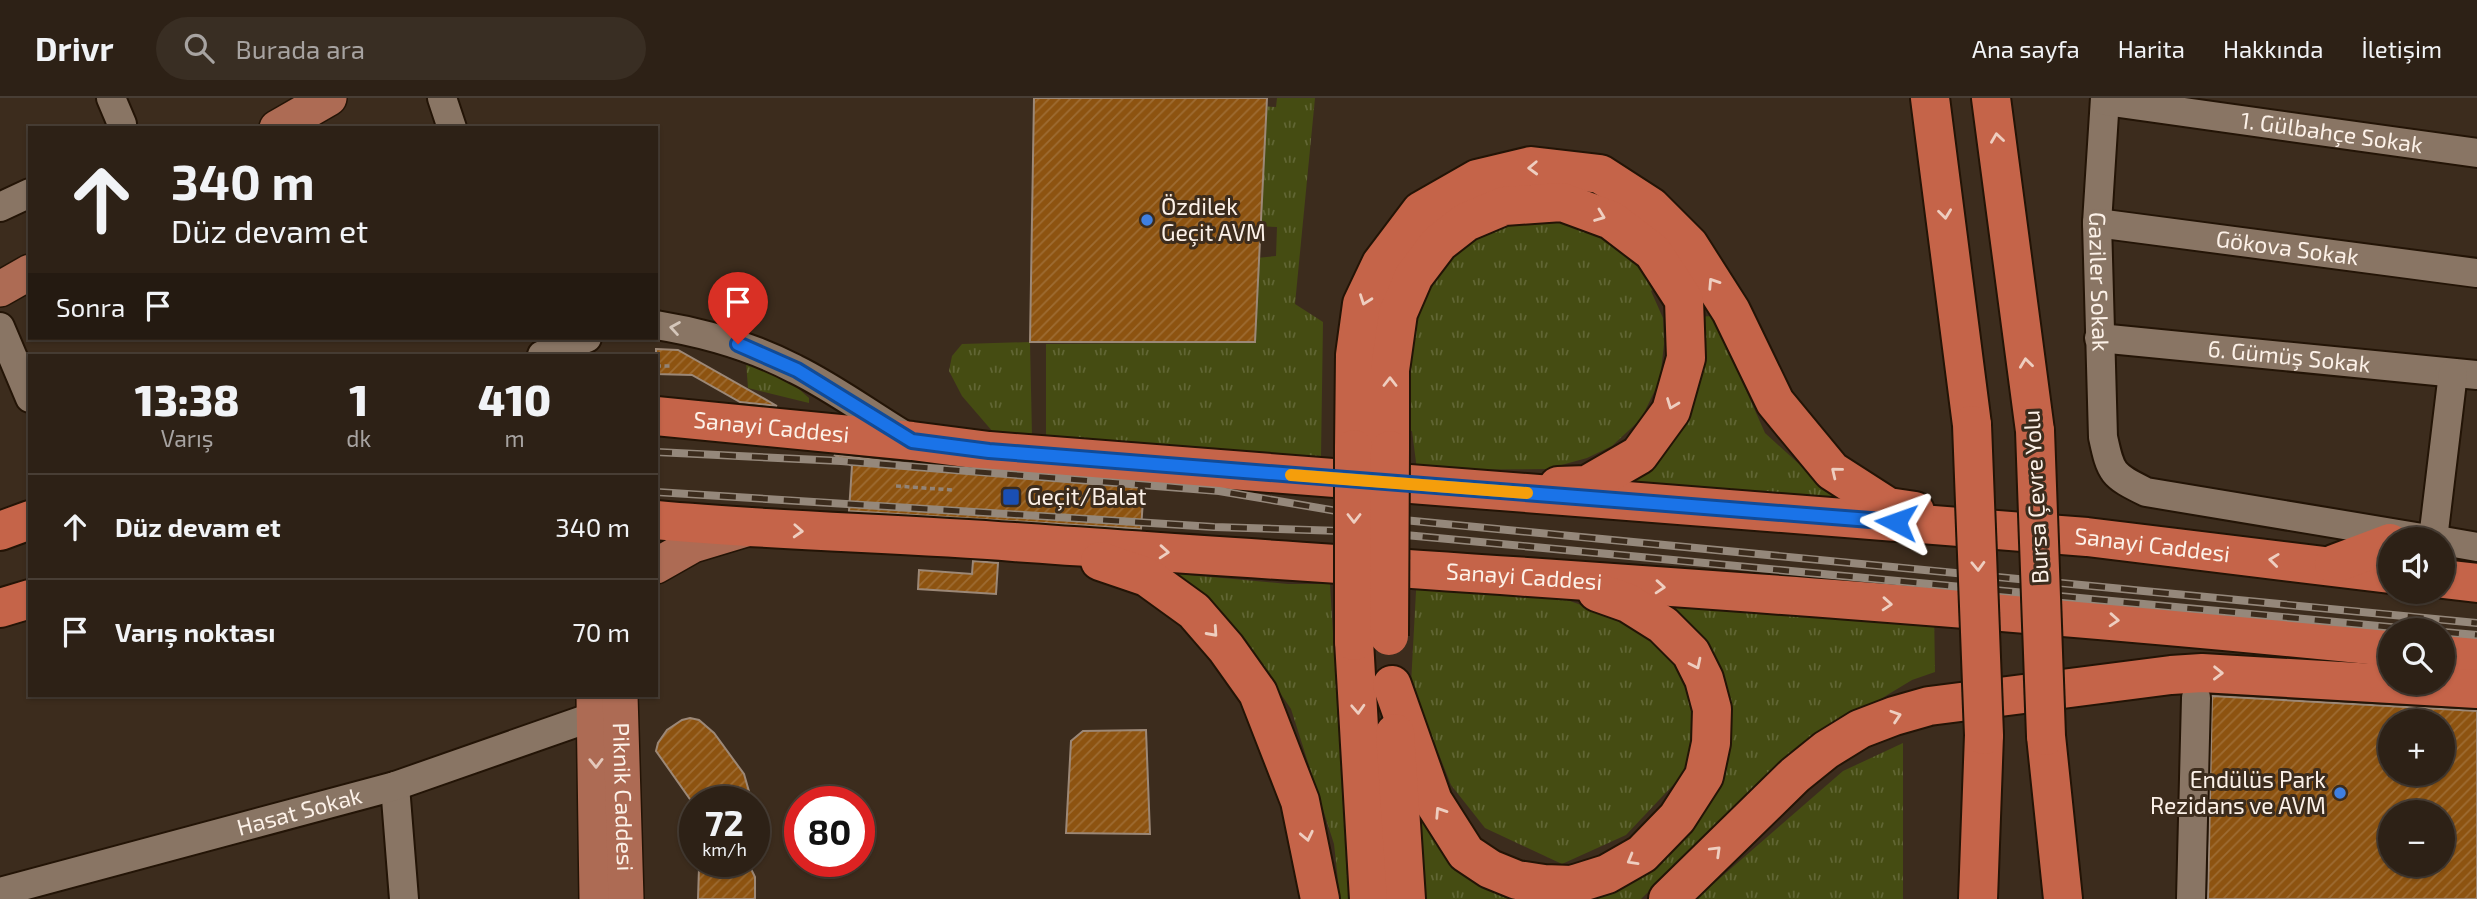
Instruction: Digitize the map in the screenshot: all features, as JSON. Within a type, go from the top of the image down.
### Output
[{"type":"highway","points":[[1930,98],[1972,425],[1988,899]]},
{"type":"highway","name":"Bursa Çevre Yolu","points":[[1991,98],[2035,431],[2046,736],[2046,899]]},
{"type":"highway","points":[[1370,899],[1372,450],[1355,355],[1362,304],[1381,264],[1421,211],[1477,179],[1531,166],[1600,174],[1651,206],[1689,245],[1731,311],[1775,402],[1832,471],[1888,507],[2087,537]]},
{"type":"highway","points":[[1372,450],[1390,370],[1398,313],[1414,276],[1440,243],[1465,222],[1504,206],[1562,202],[1611,220],[1653,253],[1684,300],[1686,358],[1671,411],[1639,454],[1587,485],[1486,490]]},
{"type":"highway","name":"Sanayi Caddesi","points":[[658,416],[989,451],[2087,537],[2378,573]]},
{"type":"highway","name":"Sanayi Caddesi","points":[[658,520],[1558,579],[2156,624],[2378,646]]},
{"type":"highway","points":[[0,531],[28,521]]},
{"type":"highway","points":[[998,541],[1092,558],[1147,577],[1194,611],[1227,648],[1258,693],[1300,802],[1320,899]]},
{"type":"highway","points":[[2328,567],[2378,552]]},
{"type":"highway","points":[[1372,639],[1392,685],[1433,802],[1466,853],[1490,869],[1517,880],[1572,886],[1608,874],[1642,854],[1676,818],[1704,776],[1711,743],[1712,709],[1704,679],[1691,653],[1663,625],[1628,603],[1558,579]]},
{"type":"highway","points":[[2455,580],[2477,583]]},
{"type":"highway","points":[[0,608],[28,600]]},
{"type":"highway","points":[[2455,653],[2477,656]]},
{"type":"highway","points":[[1668,899],[1795,775],[1826,750],[1860,729],[1929,706],[2202,673],[2477,689]]},
{"type":"highway","points":[[1392,685],[1406,899]]},
{"type":"highway","points":[[1978,899],[1984,735]]},
{"type":"highway","points":[[2046,736],[2063,899]]},
{"type":"main road","points":[[280,126],[328,98]]},
{"type":"main road","points":[[0,289],[28,273]]},
{"type":"main road","points":[[658,565],[693,545],[750,528]]},
{"type":"main road","name":"Piknik Caddesi","points":[[597,899],[603,702]]},
{"type":"main road","name":"Piknik Caddesi","points":[[603,702],[626,899]]},
{"type":"street","points":[[111,98],[121,126]]},
{"type":"street","points":[[442,98],[451,126]]},
{"type":"street","name":"1. Gülbahçe Sokak","points":[[2105,100],[2477,153]]},
{"type":"street","name":"Gaziler Sokak","points":[[2105,100],[2097,223],[2103,437],[2109,466],[2122,480],[2146,492],[2378,533]]},
{"type":"street","points":[[0,207],[28,194]]},
{"type":"street","name":"Gökova Sokak","points":[[2097,223],[2477,273]]},
{"type":"street","points":[[658,325],[721,338],[755,350],[797,370],[912,441]]},
{"type":"street","points":[[0,327],[28,393]]},
{"type":"street","name":"6. Gümüş Sokak","points":[[2099,338],[2465,374]]},
{"type":"street","points":[[545,354],[582,340]]},
{"type":"street","points":[[2421,527],[2465,374]]},
{"type":"street","points":[[2455,544],[2477,547]]},
{"type":"street","points":[[2191,899],[2196,698]]},
{"type":"street","name":"Hasat Sokak","points":[[0,892],[395,786],[603,702]]},
{"type":"street","points":[[395,786],[404,899]]},
{"type":"path","points":[[658,366],[670,366]]},
{"type":"path","points":[[896,486],[953,490]]},
{"type":"path","points":[[1083,500],[1139,505]]},
{"type":"green space","points":[[1277,98],[1315,98],[1295,304],[1323,322],[1321,456],[1174,450],[1046,437],[1046,344],[1255,342],[1256,258],[1276,256],[1277,227],[1256,226],[1259,106],[1276,107]]},
{"type":"green space","points":[[1569,219],[1611,237],[1641,260],[1657,287],[1651,291],[1663,318],[1664,344],[1660,380],[1641,419],[1612,446],[1587,458],[1547,469],[1417,470],[1412,431],[1404,430],[1414,297],[1443,256],[1487,225]]},
{"type":"green space","points":[[1713,316],[1765,433],[1845,506],[1606,485],[1642,465],[1694,317]]},
{"type":"green space","points":[[1030,342],[1032,437],[993,432],[962,396],[949,371],[952,356],[962,344]]},
{"type":"green space","points":[[746,362],[791,382],[809,398],[809,403],[748,388]]},
{"type":"green space","points":[[1167,573],[1288,584],[1330,584],[1349,899],[1340,899],[1334,844],[1291,709],[1247,644]]},
{"type":"green space","points":[[1417,573],[1548,593],[1617,618],[1692,664],[1696,716],[1692,765],[1626,835],[1562,864],[1485,828],[1451,785],[1411,684]]},
{"type":"green space","points":[[1651,603],[1934,608],[1935,672],[1912,680],[1788,755],[1641,899],[1425,899],[1417,802],[1477,875],[1646,862],[1723,721]]},
{"type":"green space","points":[[1903,743],[1903,899],[1696,899],[1843,771]]},
{"type":"building","name":"Özdilek Geçit AVM","points":[[1034,98],[1267,98],[1255,342],[1030,342]]},
{"type":"building","points":[[656,349],[678,350],[777,406],[740,402],[692,375],[658,374]]},
{"type":"building","points":[[834,455],[987,473],[1144,485],[1141,529],[849,511],[852,466]]},
{"type":"building","points":[[973,561],[998,563],[996,594],[918,589],[919,570],[972,574]]},
{"type":"building","name":"Endülüs Park Rezidans ve AVM","points":[[2212,696],[2442,709],[2378,709],[2378,786],[2455,786],[2455,710],[2477,711],[2477,899],[2208,899]]},
{"type":"building","points":[[682,720],[699,720],[714,733],[744,774],[747,786],[681,786],[656,751],[667,730]]},
{"type":"building","points":[[1146,730],[1150,834],[1066,833],[1071,741],[1083,731]]},
{"type":"building","points":[[699,877],[755,877],[755,899],[698,899]]},
{"type":"railway","points":[[658,452],[841,461],[1219,491],[1372,517],[2477,623]]},
{"type":"railway","points":[[658,492],[1214,527],[1373,532],[2378,626]]},
{"type":"railway","points":[[2455,633],[2477,635]]},
{"type":"slow traffic","points":[[1291,475],[1527,493]]},
{"type":"place","name":"Özdilek Geçit AVM","points":[[1147,220]]},
{"type":"place","name":"Geçit/Balat","points":[[1011,497]]},
{"type":"place","name":"Endülüs Park Rezidans ve AVM","points":[[2340,793]]},
{"type":"route","points":[[738,344],[797,370],[912,441],[989,451],[1896,522]]}]
